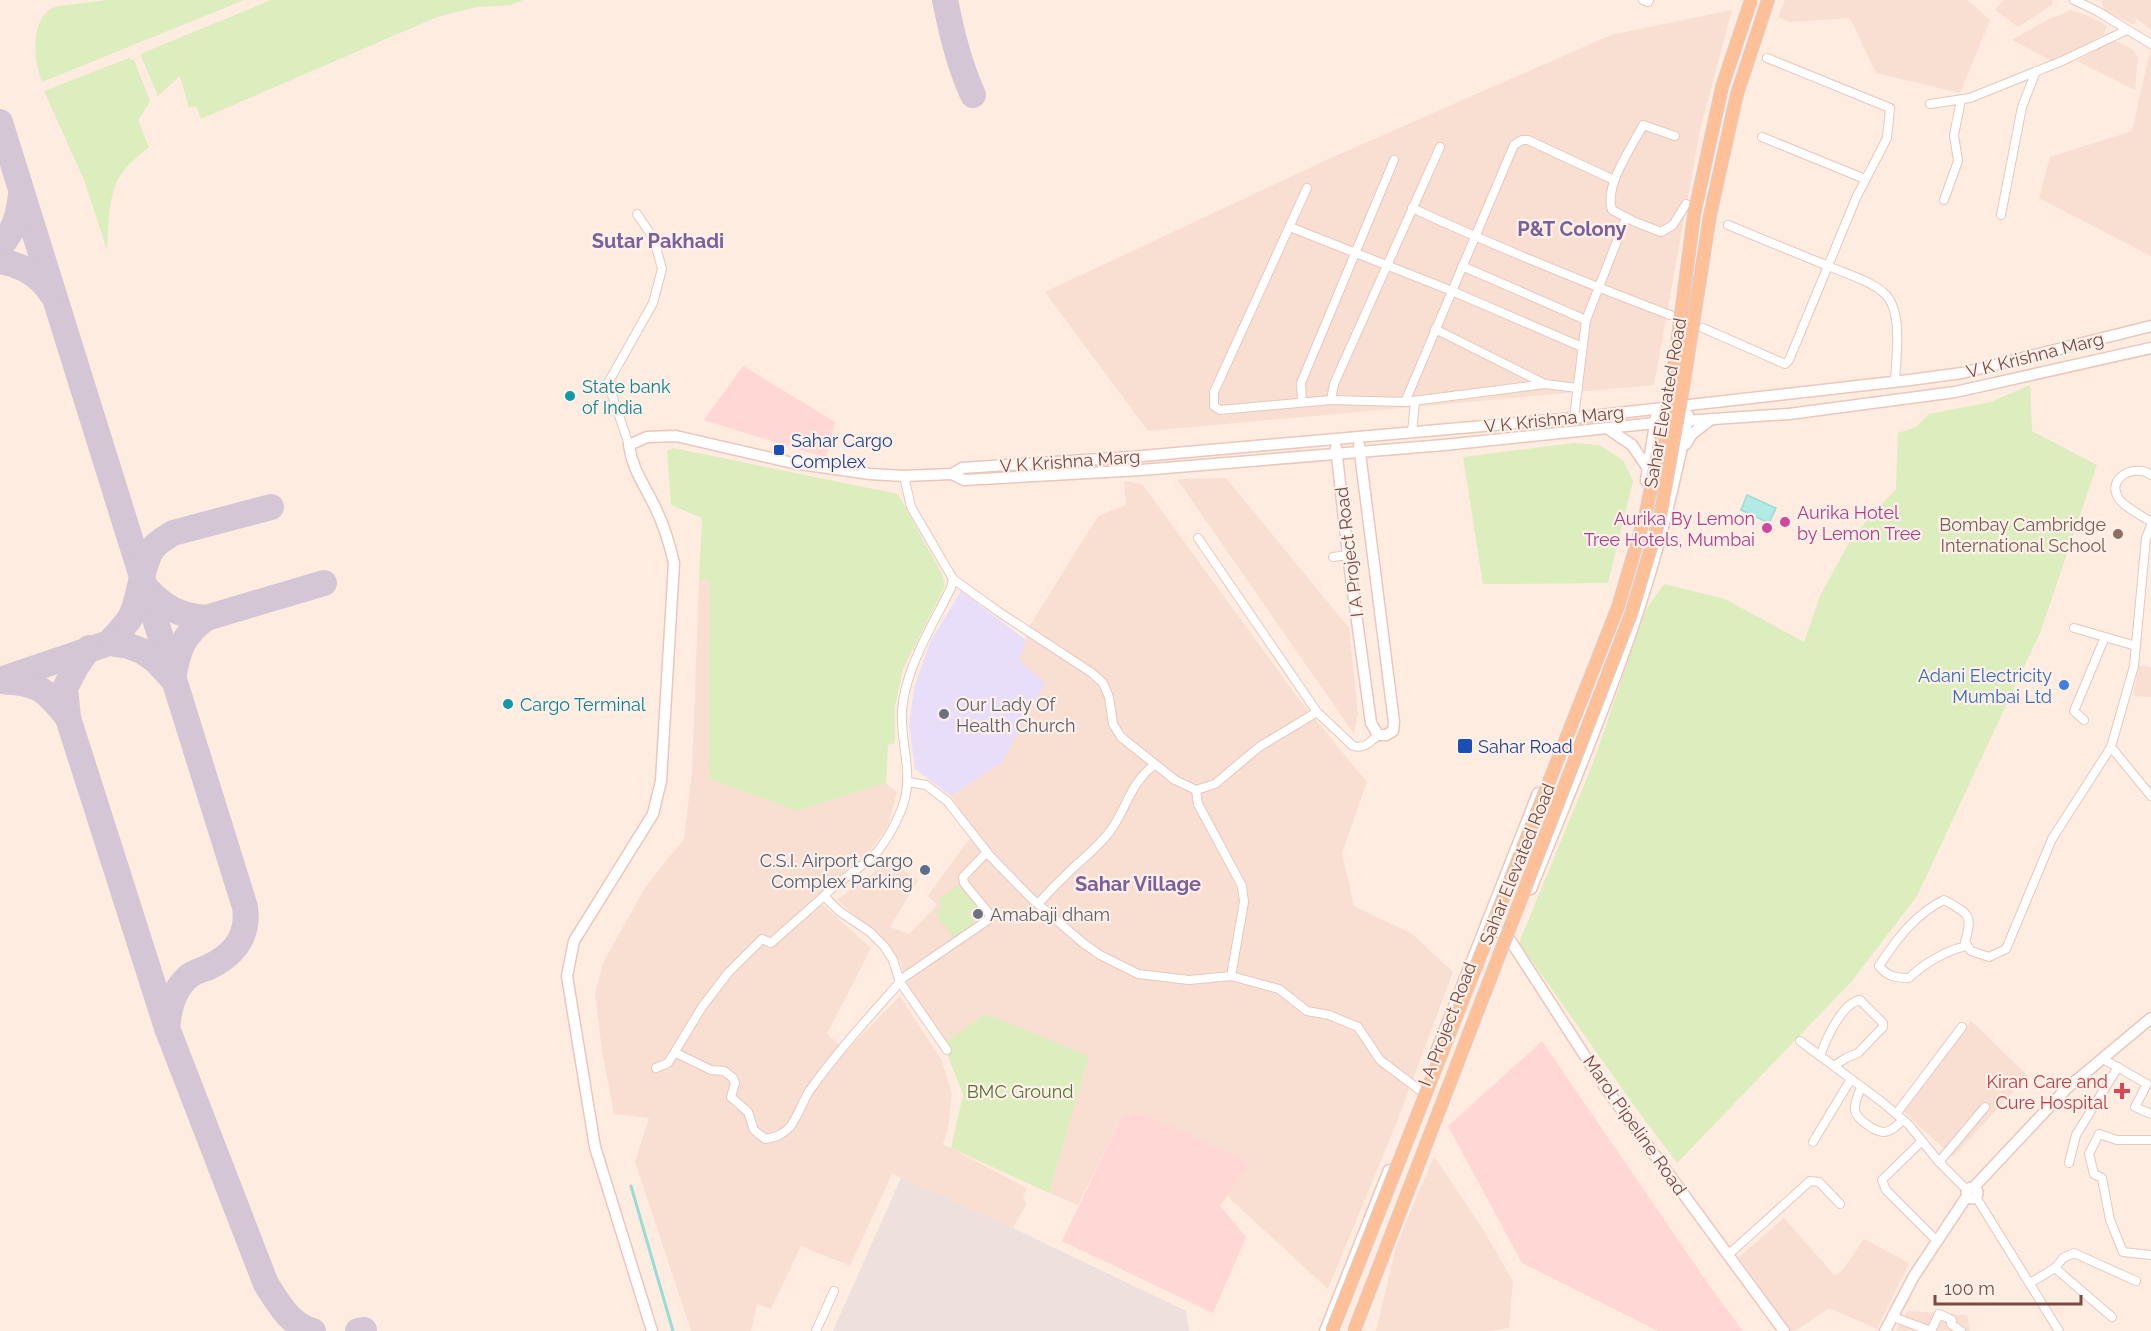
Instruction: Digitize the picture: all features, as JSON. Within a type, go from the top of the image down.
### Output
[{"type":"main road","name":"Sahar Elevated Road","points":[[1330,1330],[1618,607],[1646,512],[1671,390],[1694,215],[1722,87],[1751,0]]},
{"type":"main road","name":"Sahar Elevated Road","points":[[1354,1331],[1631,614],[1660,516],[1683,388],[1709,219],[1724,149],[1737,94],[1768,0]]},
{"type":"street","points":[[1642,0],[1648,2],[1649,0]]},
{"type":"street","points":[[2074,0],[2097,11],[2151,44]]},
{"type":"street","points":[[1930,104],[1970,98],[2127,30]]},
{"type":"street","points":[[1703,328],[1785,364],[1789,360],[1865,180],[1887,138],[1890,108],[1767,58]]},
{"type":"street","points":[[2001,215],[2022,107],[2036,71]]},
{"type":"street","points":[[1944,200],[1958,161],[1954,135],[1961,100]]},
{"type":"street","points":[[1675,136],[1643,125],[1614,180],[1608,199],[1612,210],[1661,232],[1673,225],[1686,204]]},
{"type":"street","points":[[1762,137],[1865,180]]},
{"type":"street","points":[[1412,432],[1410,401],[1435,329],[1514,145],[1522,140],[1528,140],[1614,180]]},
{"type":"street","points":[[1331,400],[1334,384],[1440,147]]},
{"type":"street","points":[[1302,402],[1301,383],[1394,160]]},
{"type":"street","points":[[1307,188],[1214,392],[1214,406],[1220,410],[1331,400],[1410,401],[1545,384],[1578,388]]},
{"type":"street","points":[[1412,208],[1597,288],[1670,315]]},
{"type":"street","points":[[637,214],[654,239],[662,268],[653,303],[608,383],[629,445],[631,462],[653,502],[668,538],[674,563],[661,781],[653,813],[574,941],[567,976],[595,1148],[652,1331]]},
{"type":"street","points":[[1574,418],[1586,320],[1626,218]]},
{"type":"street","points":[[1728,225],[1870,284],[1887,296],[1897,316],[1895,382]]},
{"type":"street","points":[[1290,227],[1452,291],[1582,347]]},
{"type":"street","points":[[1462,266],[1586,320]]},
{"type":"street","name":"V K Krishna Marg","points":[[629,445],[647,437],[676,436],[793,463],[870,474],[904,476],[952,474],[962,468],[1138,456],[1574,418],[1895,382],[1956,374],[2151,326]]},
{"type":"street","points":[[1435,329],[1545,384]]},
{"type":"street","name":"V K Krishna Marg","points":[[952,474],[964,480],[1141,470],[1655,423],[1790,414],[1958,392],[2151,348]]},
{"type":"street","points":[[1956,374],[1958,392]]},
{"type":"street","points":[[1360,1331],[1400,1209],[1628,647],[1648,583],[1681,452],[1690,405]]},
{"type":"street","name":"I A Project Road","points":[[1330,1330],[1486,921],[1614,605],[1635,537],[1649,470],[1658,408]]},
{"type":"street","points":[[1681,452],[1692,434],[1710,420]]},
{"type":"street","points":[[1607,428],[1632,445],[1649,470]]},
{"type":"street","points":[[1198,538],[1317,712],[1353,746],[1360,748],[1378,735],[1386,735],[1393,731],[1394,722],[1358,436]]},
{"type":"street","name":"I A Project Road","points":[[1335,438],[1371,723],[1378,735]]},
{"type":"street","points":[[1138,456],[1141,470]]},
{"type":"street","points":[[2151,475],[2142,471],[2127,471],[2121,476],[2115,488],[2122,502],[2151,522]]},
{"type":"street","points":[[904,476],[911,507],[953,579],[1092,673],[1103,683],[1109,697],[1113,724],[1121,737],[1174,780],[1196,790],[1215,784],[1259,747],[1317,712]]},
{"type":"street","points":[[1966,946],[1944,954],[1928,965],[1920,967],[1909,978],[1894,978],[1879,966],[1899,937],[1932,905],[1944,900],[1968,916],[1971,923],[1965,942],[1971,951],[1989,957],[2006,949],[2052,839],[2111,747],[2134,666],[2151,526]]},
{"type":"street","points":[[1333,556],[1348,555]]},
{"type":"street","points":[[656,1068],[668,1063],[702,1007],[728,973],[762,939],[771,943],[832,888],[877,852],[903,805],[908,782],[902,708],[912,668],[951,588],[953,579]]},
{"type":"street","points":[[2074,628],[2136,646]]},
{"type":"street","points":[[2084,720],[2074,711],[2105,637]]},
{"type":"street","points":[[2111,747],[2151,796]]},
{"type":"street","points":[[1038,904],[1100,843],[1114,826],[1138,780],[1154,765]]},
{"type":"street","points":[[908,782],[926,785],[948,801],[987,852],[1038,904],[1083,943],[1121,967],[1138,974],[1189,980],[1231,975],[1279,989],[1307,1011],[1329,1015],[1358,1027],[1380,1060],[1421,1091]]},
{"type":"street","points":[[1196,790],[1198,804],[1242,886],[1244,902],[1231,975]]},
{"type":"street","points":[[676,1053],[711,1070],[724,1071],[733,1078],[735,1083],[731,1097],[748,1112],[754,1130],[765,1139],[778,1137],[789,1128],[800,1113],[808,1092],[847,1041],[866,1023],[900,981],[991,916],[964,883],[963,877],[987,852]]},
{"type":"street","points":[[824,896],[839,911],[870,932],[884,946],[893,960],[900,981],[947,1050]]},
{"type":"street","name":"Marol Pipeline Road","points":[[1486,921],[1510,940],[1607,1089],[1784,1331]]},
{"type":"street","points":[[1820,1056],[1839,1015],[1860,1000],[1883,1023],[1882,1027],[1858,1053],[1834,1066]]},
{"type":"street","points":[[1885,1331],[1914,1276],[1971,1192],[2066,1089],[2151,1018]]},
{"type":"street","points":[[1862,1087],[1855,1103],[1856,1115],[1860,1120],[1883,1132],[1889,1131],[1962,1027]]},
{"type":"street","points":[[1800,1041],[1899,1117],[1939,1162],[1971,1192],[2059,1331]]},
{"type":"street","points":[[2103,1059],[2149,1085],[2135,1107],[2151,1114]]},
{"type":"street","points":[[2069,1163],[2076,1135],[2118,1067]]},
{"type":"street","points":[[1813,1142],[1851,1079]]},
{"type":"street","points":[[1939,1162],[1985,1107]]},
{"type":"street","points":[[2151,1140],[2116,1140],[2099,1134],[2089,1154],[2094,1174],[2102,1178],[2110,1220],[2123,1252],[2151,1255]]},
{"type":"street","points":[[1922,1141],[1882,1180],[1886,1190],[1937,1241]]},
{"type":"street","points":[[1728,1255],[1810,1181],[1819,1182],[1840,1204]]},
{"type":"street","points":[[2030,1283],[2055,1268],[2063,1258],[2074,1253],[2136,1281]]},
{"type":"street","points":[[2055,1268],[2112,1317]]},
{"type":"street","points":[[816,1331],[834,1291]]},
{"type":"street","points":[[1893,1317],[1931,1331],[1939,1314],[1952,1320],[1951,1324],[1961,1331]]},
{"type":"shaded area","points":[[1785,0],[1967,0],[1990,20],[1960,93],[1876,73],[1850,18],[1789,22],[1778,17]]},
{"type":"shaded area","points":[[2003,0],[2053,0],[2052,5],[2018,27],[1995,10]]},
{"type":"shaded area","points":[[2103,0],[2151,0],[2151,30],[2137,19],[2134,25],[2104,10]]},
{"type":"shaded area","points":[[1732,10],[1700,130],[1654,385],[1148,431],[1045,292],[1333,157],[1611,35]]},
{"type":"shaded area","points":[[2071,10],[2107,26],[2104,34],[2054,62],[2012,40],[2047,20]]},
{"type":"shaded area","points":[[2114,40],[2134,50],[2138,58],[2135,90],[2077,61]]},
{"type":"shaded area","points":[[2151,46],[2151,256],[2039,198],[2050,157],[2132,131]]},
{"type":"shaded area","points":[[743,366],[835,422],[826,458],[704,420]]},
{"type":"shaded area","points":[[1226,478],[1349,628],[1358,714],[1354,734],[1177,479]]},
{"type":"shaded area","points":[[1124,481],[1142,484],[1298,698],[1367,782],[1342,853],[1354,906],[1412,934],[1453,972],[1398,1119],[1328,1289],[1227,1196],[1248,1162],[1122,1116],[1078,1205],[1049,1193],[1089,1056],[943,1043],[908,987],[900,961],[883,939],[837,900],[889,861],[918,880],[890,927],[909,934],[937,905],[928,896],[963,847],[976,833],[951,796],[1002,762],[1019,660],[1029,627],[1098,516],[1126,505]]},
{"type":"shaded area","points":[[699,579],[710,581],[709,779],[797,811],[886,783],[897,792],[888,826],[872,848],[815,898],[871,948],[827,1034],[846,1051],[900,996],[942,1061],[952,1094],[948,1129],[943,1144],[1027,1188],[1023,1197],[1026,1205],[1013,1228],[892,1174],[850,1266],[801,1246],[771,1309],[757,1304],[751,1331],[691,1331],[635,1162],[649,1118],[614,1114],[602,1051],[595,994],[603,963],[646,886],[684,839],[692,772]]},
{"type":"shaded area","points":[[961,591],[1026,640],[1019,660],[1045,683],[1002,762],[951,796],[915,769],[909,725],[914,688],[930,642]]},
{"type":"shaded area","points":[[2139,665],[2151,667],[2151,697],[2133,696]]},
{"type":"shaded area","points":[[1971,1021],[2028,1076],[1953,1157],[1902,1110]]},
{"type":"shaded area","points":[[1542,1041],[1711,1288],[1743,1331],[1658,1331],[1522,1263],[1448,1126]]},
{"type":"shaded area","points":[[1143,1113],[1249,1163],[1220,1206],[1246,1237],[1213,1313],[1062,1241],[1122,1116]]},
{"type":"shaded area","points":[[1434,1156],[1482,1228],[1513,1281],[1509,1328],[1491,1331],[1376,1331],[1396,1246]]},
{"type":"shaded area","points":[[901,1178],[1013,1228],[1186,1311],[1189,1331],[833,1331]]},
{"type":"shaded area","points":[[1784,1218],[1835,1276],[1844,1268],[1864,1239],[1909,1263],[1877,1329],[1829,1308],[1795,1331],[1791,1331],[1739,1257]]},
{"type":"shaded area","points":[[1907,1311],[1967,1315],[1970,1331],[1896,1331]]},
{"type":"green space","points":[[108,0],[244,0],[42,82],[35,50],[38,27],[42,18],[58,6]]},
{"type":"green space","points":[[271,0],[523,0],[511,5],[477,7],[437,17],[201,119],[196,106],[189,108],[180,76],[158,96],[140,54]]},
{"type":"green space","points":[[129,58],[134,60],[150,101],[138,120],[149,147],[128,166],[117,181],[111,200],[107,250],[84,180],[44,91]]},
{"type":"green space","points":[[2030,385],[2032,431],[2097,465],[2040,633],[1917,896],[1852,981],[1677,1163],[1519,943],[1593,763],[1646,609],[1664,584],[1725,599],[1804,642],[1820,596],[1852,537],[1896,489],[1898,433],[1916,427],[1929,414],[1991,402]]},
{"type":"green space","points":[[1574,443],[1599,445],[1623,460],[1633,481],[1608,583],[1483,584],[1463,457]]},
{"type":"green space","points":[[673,448],[898,494],[942,574],[945,586],[903,669],[895,707],[895,743],[888,745],[886,783],[797,811],[709,779],[710,581],[699,579],[702,518],[671,505],[667,451]]},
{"type":"green space","points":[[961,883],[970,899],[976,898],[983,903],[969,913],[975,922],[954,938],[936,914],[942,906],[938,900]]},
{"type":"green space","name":"BMC Ground","points":[[986,1014],[1089,1056],[1049,1193],[951,1148],[963,1095],[943,1043]]},
{"type":"water","points":[[1747,495],[1776,508],[1769,523],[1741,510]]},
{"type":"waterway","points":[[631,1186],[673,1331]]},
{"type":"taxiway","points":[[945,0],[956,49],[973,95]]},
{"type":"taxiway","points":[[0,122],[245,907],[245,927],[238,943],[218,962],[192,974],[183,982],[173,1000],[167,1028]]},
{"type":"taxiway","points":[[0,247],[15,222],[21,194]]},
{"type":"taxiway","points":[[0,261],[29,271],[51,293]]},
{"type":"taxiway","points":[[109,643],[123,628],[134,610],[146,562],[158,543],[173,533],[271,507]]},
{"type":"taxiway","points":[[147,589],[160,602],[174,610],[206,618],[324,583]]},
{"type":"taxiway","points":[[173,679],[182,644],[191,631],[206,618]]},
{"type":"taxiway","points":[[3,679],[109,643],[142,651],[155,660],[171,677]]},
{"type":"taxiway","points":[[68,718],[65,688],[89,648]]},
{"type":"taxiway","points":[[0,681],[40,689],[68,718],[167,1028],[266,1284],[291,1319],[313,1331]]},
{"type":"taxiway","points":[[358,1331],[364,1330]]},
{"type":"place","name":"State bank of India","points":[[570,396]]},
{"type":"place","name":"Sahar Cargo Complex","points":[[779,450]]},
{"type":"place","name":"Aurika Hotel by Lemon Tree","points":[[1785,522]]},
{"type":"place","name":"Aurika By Lemon Tree Hotels, Mumbai","points":[[1767,528]]},
{"type":"place","name":"Bombay Cambridge International School","points":[[2118,534]]},
{"type":"place","name":"Adani Electricity Mumbai Ltd","points":[[2064,685]]},
{"type":"place","name":"Cargo Terminal","points":[[508,704]]},
{"type":"place","name":"Our Lady Of Health Church","points":[[944,714]]},
{"type":"place","name":"Sahar Road","points":[[1465,746]]},
{"type":"place","name":"C.S.I. Airport Cargo Complex Parking","points":[[925,870]]},
{"type":"place","name":"Amabaji dham","points":[[978,914]]},
{"type":"place","name":"Kiran Care and Cure Hospital","points":[[2122,1091]]},
{"type":"district","name":"P&T Colony","points":[[1572,229]]},
{"type":"district","name":"Sutar Pakhadi","points":[[658,241]]},
{"type":"district","name":"Sahar Village","points":[[1138,884]]}]
